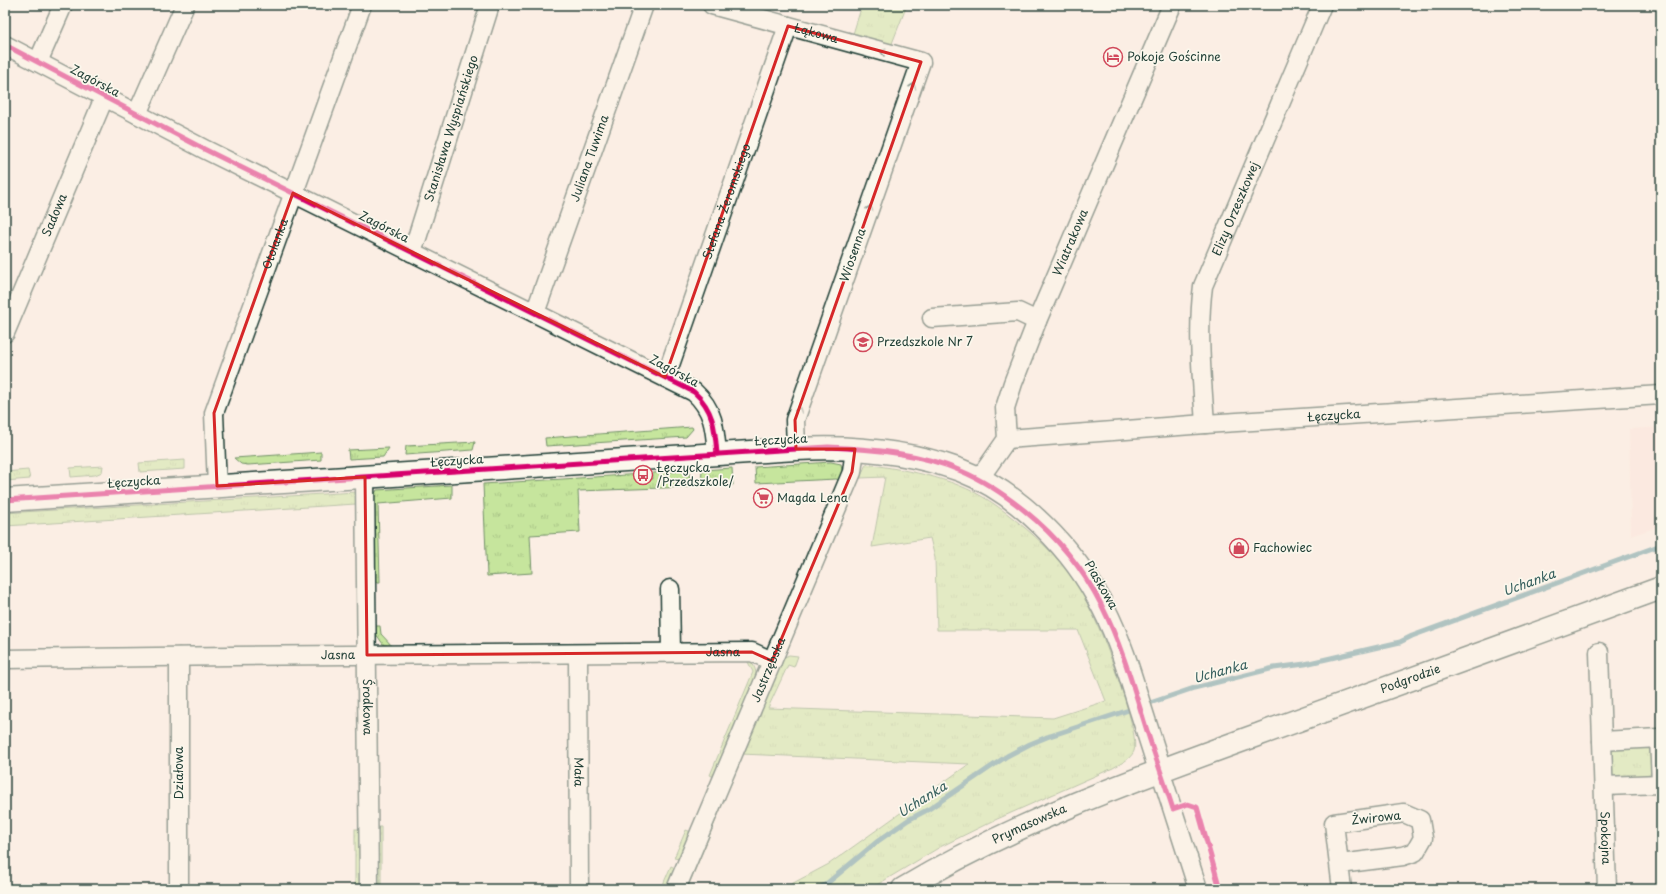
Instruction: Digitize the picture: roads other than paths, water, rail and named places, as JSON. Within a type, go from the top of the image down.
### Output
[{"type":"main road","name":"Łęczycka","points":[[5,500],[828,447],[855,449],[910,457]]},
{"type":"main road","name":"Piaskowa","points":[[910,457],[960,470],[1001,492],[1032,517],[1067,550],[1086,576],[1114,630],[1134,687],[1160,770]]},
{"type":"main road","name":"Podgrodzie","points":[[1160,770],[1661,588]]},
{"type":"main road","name":"Prymasowska","points":[[903,889],[977,849],[1041,818],[1160,770]]},
{"type":"street","points":[[38,62],[63,5]]},
{"type":"street","points":[[137,114],[185,5]]},
{"type":"street","name":"Otolanka","points":[[217,486],[214,413],[362,5]]},
{"type":"street","name":"Stanisława Wyspiańskiego","points":[[411,252],[417,238],[490,5]]},
{"type":"street","name":"Juliana Tuwima","points":[[535,312],[644,5]]},
{"type":"street","name":"Łąkowa","points":[[712,5],[921,62]]},
{"type":"street","name":"Wiatrakowa","points":[[1007,439],[1005,408],[1037,321],[1172,5]]},
{"type":"street","name":"Elizy Orzeszkowej","points":[[1205,424],[1200,333],[1200,309],[1203,286],[1322,5]]},
{"type":"street","name":"Stefana Żeromskiego","points":[[665,377],[788,26]]},
{"type":"street","name":"Zagórska","points":[[5,45],[104,98],[694,392],[704,401],[711,414],[715,429],[717,454]]},
{"type":"street","name":"Wiosenna","points":[[796,449],[796,420],[921,62]]},
{"type":"street","name":"Sadowa","points":[[5,333],[104,98]]},
{"type":"street","points":[[932,318],[1018,312],[1037,321]]},
{"type":"street","name":"Łęczycka","points":[[1007,439],[1205,424],[1661,396]]},
{"type":"street","points":[[979,479],[1007,439]]},
{"type":"street","name":"Jastrzębska","points":[[676,889],[852,472],[855,449]]},
{"type":"street","name":"Środkowa","points":[[365,477],[369,889]]},
{"type":"street","points":[[670,589],[671,652]]},
{"type":"street","name":"Jasna","points":[[5,660],[752,652],[772,661]]},
{"type":"street","name":"Spokojna","points":[[1599,652],[1607,889]]},
{"type":"street","name":"Mała","points":[[578,654],[579,889]]},
{"type":"street","name":"Działowa","points":[[179,657],[179,889]]},
{"type":"street","points":[[1602,741],[1659,738],[1661,783],[1604,786]]},
{"type":"street","name":"Piaskowa","points":[[1160,770],[1198,889]]},
{"type":"street","name":"Żwirowa","points":[[1340,864],[1403,856],[1415,852],[1423,838],[1420,820],[1404,813],[1334,823],[1342,889]]},
{"type":"waterway","name":"Uchanka","points":[[1144,705],[1194,688],[1274,668],[1305,664],[1400,642],[1412,636],[1661,545]]},
{"type":"waterway","name":"Uchanka","points":[[817,889],[825,885],[878,841],[908,820],[929,809],[1007,756],[1047,737],[1135,708]]},
{"type":"place","name":"Pokoje Gościnne","points":[[1113,57]]},
{"type":"place","name":"Przedszkole Nr 7","points":[[863,342]]},
{"type":"place","name":"Łęczycka /Przedszkole/","points":[[643,475]]},
{"type":"place","name":"Magda Lena","points":[[763,498]]},
{"type":"place","name":"Fachowiec","points":[[1239,548]]}]
